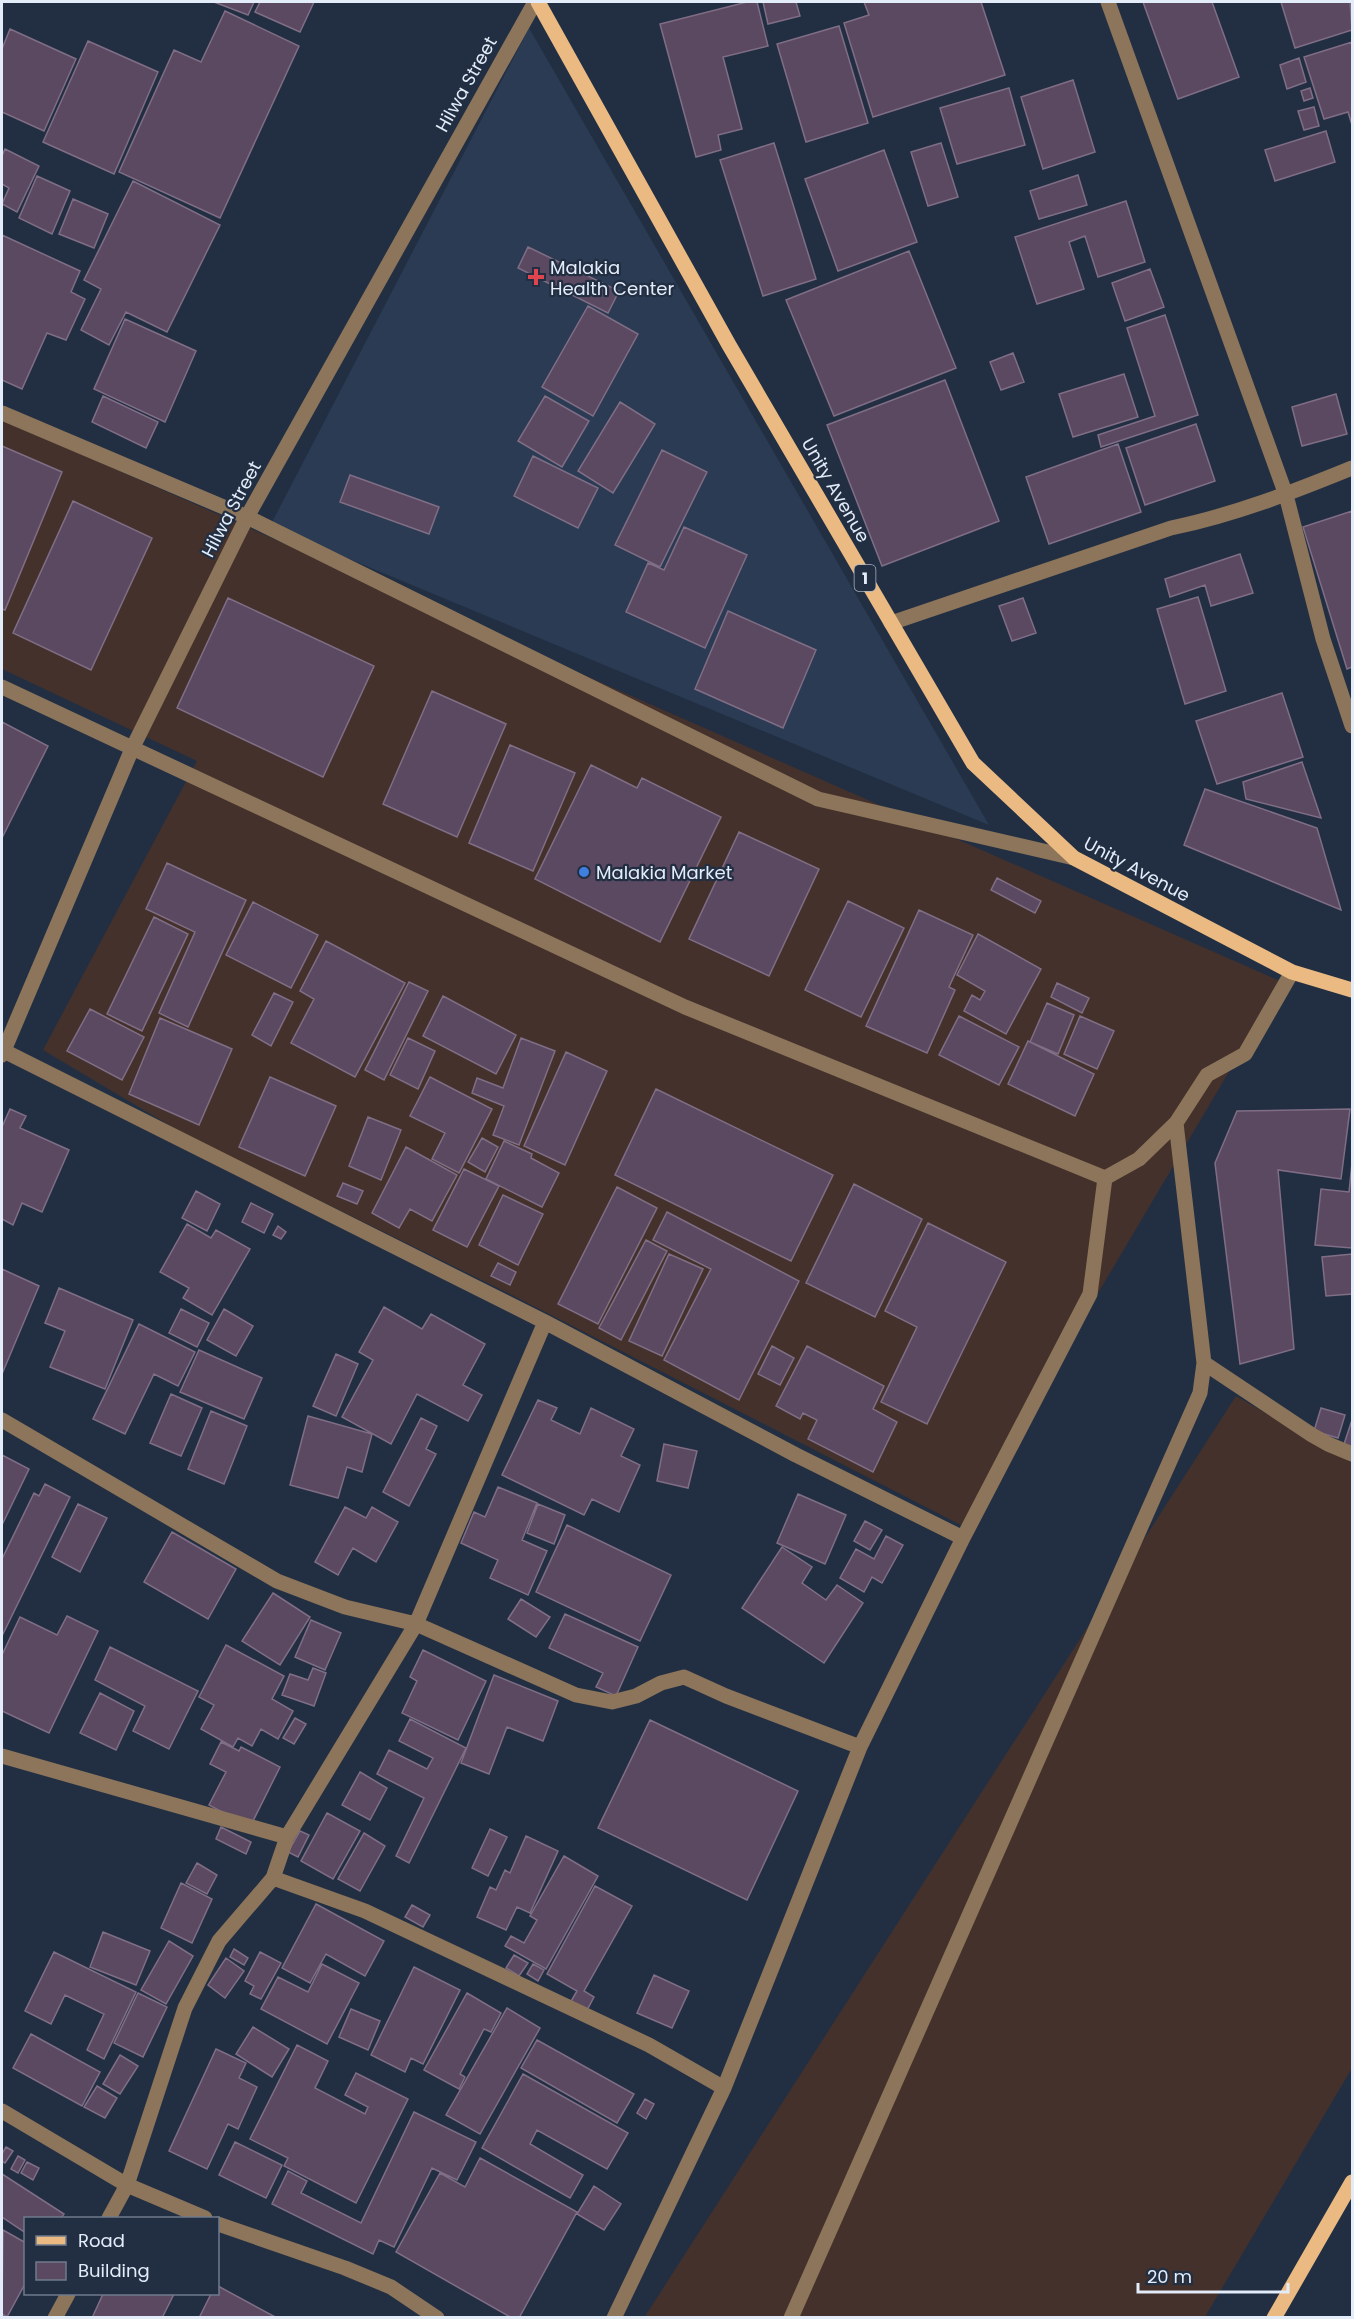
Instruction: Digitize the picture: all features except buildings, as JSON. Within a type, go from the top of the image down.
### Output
[{"type":"main road","name":"Unity Avenue","points":[[536,2],[729,345],[973,763],[1074,858],[1292,972],[1353,990]]},
{"type":"main road","points":[[1275,2317],[1353,2182]]},
{"type":"street","name":"Hilwa Street","points":[[3,1053],[132,749],[247,517],[536,2]]},
{"type":"street","points":[[1108,2],[1286,495],[1323,639],[1353,726]]},
{"type":"street","points":[[2,413],[247,517],[818,799],[1074,858]]},
{"type":"street","points":[[891,623],[1171,528],[1213,519],[1286,495],[1353,468]]},
{"type":"street","points":[[2,687],[685,1007],[1105,1178]]},
{"type":"street","points":[[1105,1178],[1139,1159],[1176,1124],[1207,1075],[1245,1054],[1292,972]]},
{"type":"street","points":[[3,1053],[545,1322],[796,1455],[963,1539]]},
{"type":"street","points":[[791,2318],[1200,1393],[1204,1363],[1176,1124]]},
{"type":"street","points":[[614,2318],[724,2088],[860,1747],[963,1539],[1090,1294],[1105,1178]]},
{"type":"street","points":[[110,2217],[127,2185],[185,2008],[219,1941],[273,1878],[287,1837],[416,1624],[545,1322]]},
{"type":"street","points":[[1204,1363],[1312,1435],[1353,1454]]},
{"type":"street","points":[[2,1420],[277,1581],[345,1607],[416,1624],[576,1695],[612,1702],[636,1696],[661,1683],[684,1677],[726,1696],[860,1747]]},
{"type":"street","points":[[2,1756],[287,1837]]},
{"type":"street","points":[[273,1878],[365,1911],[649,2045],[724,2088]]},
{"type":"street","points":[[2,2111],[127,2185],[203,2217]]},
{"type":"street","points":[[219,2224],[345,2268],[391,2287],[437,2318]]},
{"type":"street","points":[[55,2318],[67,2295]]},
{"type":"shaded area","name":"Malakia Health Center","points":[[529,28],[989,825],[270,526]]},
{"type":"shaded area","name":"Malakia Market","points":[[2,415],[124,473],[1282,982],[961,1525],[510,1294],[184,1134],[43,1050],[197,761],[2,669]]},
{"type":"shaded area","points":[[1236,1396],[1352,1463],[1352,2068],[1205,2317],[644,2318]]},
{"type":"place","name":"Malakia Health Center","points":[[536,277]]},
{"type":"place","name":"Malakia Market","points":[[584,872]]}]
